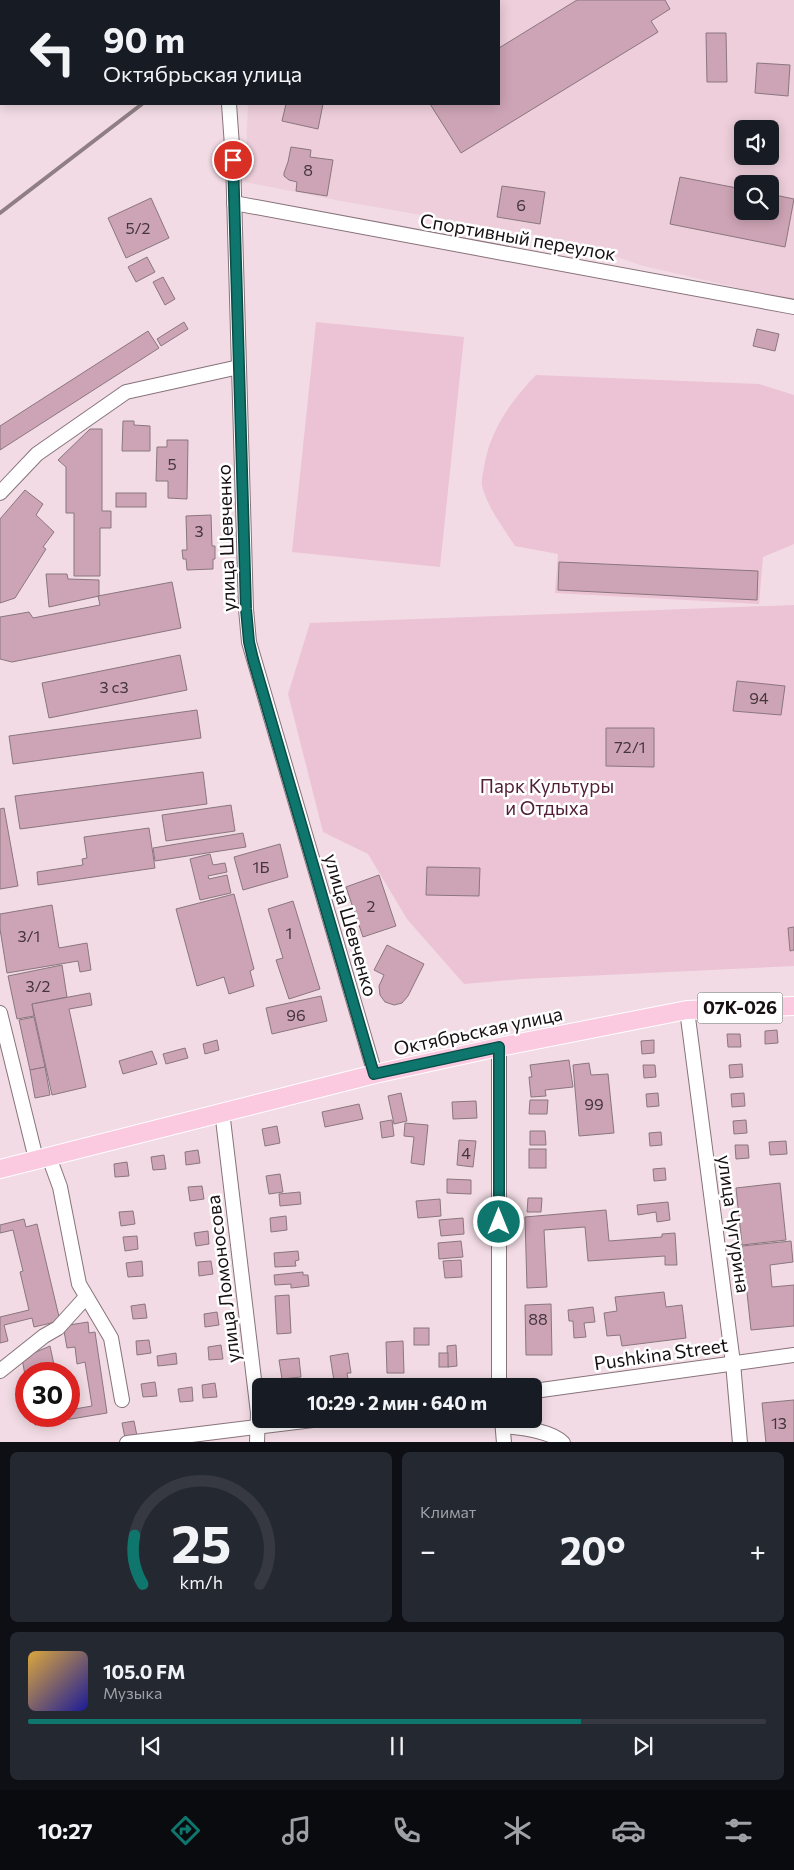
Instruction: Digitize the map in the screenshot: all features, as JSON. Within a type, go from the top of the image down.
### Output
[{"type":"main road","name":"Октябрьская улица","points":[[0,1169],[374,1074],[499,1047],[686,1010],[794,1006]]},
{"type":"street","name":"улица Шевченко","points":[[229,105],[233,160],[246,609],[249,642],[374,1074]]},
{"type":"street","name":"Спортивный переулок","points":[[234,203],[794,307]]},
{"type":"street","points":[[0,493],[37,454],[126,392],[239,367]]},
{"type":"street","name":"улица Чугурина","points":[[686,1010],[733,1363],[740,1442]]},
{"type":"street","points":[[0,1013],[42,1158],[60,1188],[79,1284],[112,1338],[122,1400]]},
{"type":"street","points":[[499,1047],[499,1378]]},
{"type":"street","name":"улица Ломоносова","points":[[222,1112],[254,1378]]},
{"type":"street","points":[[0,1371],[44,1336],[58,1328],[86,1297]]},
{"type":"street","name":"Pushkina Street","points":[[542,1390],[794,1355]]},
{"type":"street","points":[[127,1442],[252,1428]]},
{"type":"street","name":"улица Ломоносова","points":[[257,1428],[257,1442]]},
{"type":"street","points":[[503,1428],[504,1442]]},
{"type":"street","points":[[525,1428],[558,1438],[563,1442]]},
{"type":"shaded area","points":[[500,0],[794,0],[794,301],[640,265],[575,242],[341,201],[245,182],[248,105],[500,105]]},
{"type":"green space","points":[[316,322],[464,337],[440,567],[292,552]]},
{"type":"green space","points":[[536,375],[759,384],[794,395],[794,544],[763,557],[759,604],[555,593],[558,554],[515,546],[492,509],[482,484],[487,453],[496,428],[518,395]]},
{"type":"green space","name":"Парк Культуры и Отдыха","points":[[794,605],[794,966],[522,979],[464,984],[407,919],[368,854],[323,832],[288,694],[310,623]]},
{"type":"building","points":[[577,0],[665,0],[670,9],[651,21],[658,32],[461,153],[431,105],[500,105],[500,47]]},
{"type":"building","points":[[706,33],[726,33],[727,82],[707,82]]},
{"type":"building","points":[[757,63],[790,65],[788,96],[755,93]]},
{"type":"building","points":[[286,105],[323,105],[318,129],[282,121]]},
{"type":"building","points":[[291,147],[311,150],[310,157],[333,160],[327,196],[296,191],[297,182],[289,180],[284,176]]},
{"type":"building","points":[[680,177],[734,187],[734,220],[779,220],[779,196],[794,199],[785,247],[670,224]]},
{"type":"building","points":[[502,186],[545,192],[540,224],[497,217]]},
{"type":"building","points":[[151,198],[169,238],[126,258],[108,218]]},
{"type":"building","points":[[147,257],[155,272],[136,282],[128,267]]},
{"type":"building","points":[[163,277],[175,299],[165,305],[153,282]]},
{"type":"building","points":[[184,322],[188,329],[161,346],[157,339]]},
{"type":"building","points":[[757,329],[779,334],[775,351],[753,346]]},
{"type":"building","points":[[148,331],[159,348],[0,450],[0,426]]},
{"type":"building","points":[[123,421],[134,421],[134,425],[150,426],[150,451],[122,451]]},
{"type":"building","points":[[90,429],[102,429],[102,511],[111,511],[111,528],[100,528],[100,576],[74,576],[74,513],[66,513],[66,467],[58,460]]},
{"type":"building","points":[[167,440],[188,440],[187,499],[168,498],[168,481],[156,481],[157,447],[167,447]]},
{"type":"building","points":[[25,490],[43,504],[36,515],[54,532],[43,547],[46,549],[15,598],[0,603],[0,519]]},
{"type":"building","points":[[116,493],[146,493],[146,507],[116,507]]},
{"type":"building","points":[[211,515],[212,546],[215,546],[213,569],[187,570],[186,559],[183,559],[182,550],[187,550],[186,516]]},
{"type":"building","points":[[559,562],[758,571],[757,600],[558,590]]},
{"type":"building","points":[[46,574],[67,574],[68,579],[99,580],[99,596],[49,607]]},
{"type":"building","points":[[172,582],[181,628],[12,662],[0,659],[0,617],[29,612],[33,618],[100,605],[98,596]]},
{"type":"building","points":[[180,655],[187,690],[49,718],[42,683]]},
{"type":"building","points":[[737,681],[785,686],[781,715],[733,711]]},
{"type":"building","points":[[197,710],[201,738],[13,764],[9,736]]},
{"type":"building","points":[[606,728],[654,728],[654,767],[606,766]]},
{"type":"building","points":[[203,772],[207,804],[20,829],[15,796]]},
{"type":"building","points":[[231,805],[235,831],[166,841],[162,815]]},
{"type":"building","points":[[4,808],[18,886],[0,889],[0,809]]},
{"type":"building","points":[[149,828],[155,868],[38,885],[37,872],[83,865],[82,859],[87,858],[84,837]]},
{"type":"building","points":[[243,833],[246,847],[155,861],[153,848]]},
{"type":"building","points":[[280,844],[288,877],[243,890],[234,857]]},
{"type":"building","points":[[210,854],[213,865],[225,863],[227,872],[208,876],[209,879],[227,875],[231,893],[200,900],[190,859]]},
{"type":"building","points":[[427,867],[480,868],[479,896],[426,895]]},
{"type":"building","points":[[379,875],[396,926],[363,937],[346,887]]},
{"type":"building","points":[[234,894],[254,969],[250,971],[254,986],[229,994],[224,977],[197,986],[176,909]]},
{"type":"building","points":[[293,901],[320,989],[289,999],[276,960],[283,958],[268,909]]},
{"type":"building","points":[[52,905],[59,948],[87,943],[91,970],[80,972],[78,961],[7,973],[0,929],[0,914]]},
{"type":"building","points":[[794,927],[794,950],[790,951],[788,928]]},
{"type":"building","points":[[387,945],[424,964],[408,996],[402,1003],[394,1005],[385,1002],[380,995],[379,986],[384,975],[374,970]]},
{"type":"building","points":[[62,965],[67,997],[32,1004],[34,1016],[17,1019],[8,976]]},
{"type":"building","points":[[90,993],[92,1005],[69,1009],[86,1087],[52,1095],[32,1004]]},
{"type":"building","points":[[321,996],[327,1021],[272,1034],[266,1008]]},
{"type":"building","points":[[34,1017],[45,1067],[30,1070],[19,1020]]},
{"type":"building","points":[[777,1030],[778,1043],[765,1044],[765,1031]]},
{"type":"building","points":[[727,1034],[740,1034],[741,1047],[728,1047]]},
{"type":"building","points":[[217,1040],[219,1050],[205,1054],[203,1044]]},
{"type":"building","points":[[654,1040],[654,1053],[642,1054],[641,1041]]},
{"type":"building","points":[[185,1048],[188,1058],[166,1064],[163,1054]]},
{"type":"building","points":[[152,1051],[157,1064],[123,1074],[119,1061]]},
{"type":"building","points":[[569,1060],[573,1087],[545,1090],[546,1096],[531,1097],[529,1077],[532,1077],[530,1065]]},
{"type":"building","points":[[589,1063],[591,1075],[608,1074],[614,1133],[579,1136],[573,1065]]},
{"type":"building","points":[[742,1064],[743,1077],[730,1078],[729,1065]]},
{"type":"building","points":[[643,1065],[655,1065],[656,1077],[644,1078]]},
{"type":"building","points":[[45,1067],[50,1095],[35,1098],[30,1070]]},
{"type":"building","points":[[401,1093],[407,1121],[394,1124],[388,1096]]},
{"type":"building","points":[[658,1093],[659,1106],[647,1107],[646,1094]]},
{"type":"building","points":[[744,1093],[745,1106],[732,1107],[731,1094]]},
{"type":"building","points":[[530,1100],[548,1100],[547,1114],[529,1114]]},
{"type":"building","points":[[476,1101],[477,1118],[453,1119],[452,1102]]},
{"type":"building","points":[[359,1104],[363,1119],[325,1127],[322,1112]]},
{"type":"building","points":[[392,1120],[394,1136],[382,1138],[380,1122]]},
{"type":"building","points":[[746,1120],[747,1133],[734,1134],[733,1121]]},
{"type":"building","points":[[405,1123],[428,1125],[424,1165],[411,1163],[414,1137],[404,1136]]},
{"type":"building","points":[[277,1126],[280,1143],[265,1146],[262,1129]]},
{"type":"building","points":[[530,1131],[545,1131],[546,1145],[530,1145]]},
{"type":"building","points":[[661,1132],[662,1145],[650,1146],[649,1133]]},
{"type":"building","points":[[459,1140],[476,1141],[473,1167],[457,1165]]},
{"type":"building","points":[[786,1141],[787,1154],[770,1155],[769,1142]]},
{"type":"building","points":[[735,1145],[748,1145],[749,1158],[736,1159]]},
{"type":"building","points":[[529,1149],[546,1149],[546,1168],[529,1168]]},
{"type":"building","points":[[198,1150],[200,1163],[186,1165],[185,1152]]},
{"type":"building","points":[[164,1155],[166,1169],[153,1170],[151,1157]]},
{"type":"building","points":[[127,1162],[129,1176],[115,1177],[114,1164]]},
{"type":"building","points":[[665,1168],[666,1180],[654,1181],[653,1169]]},
{"type":"building","points":[[280,1174],[283,1192],[269,1194],[266,1176]]},
{"type":"building","points":[[447,1179],[471,1180],[471,1194],[447,1193]]},
{"type":"building","points":[[780,1183],[786,1240],[742,1245],[736,1188]]},
{"type":"building","points":[[202,1186],[204,1199],[190,1201],[188,1187]]},
{"type":"building","points":[[300,1192],[301,1204],[280,1206],[279,1194]]},
{"type":"building","points":[[528,1198],[542,1198],[541,1212],[527,1212]]},
{"type":"building","points":[[440,1199],[441,1216],[418,1218],[416,1201]]},
{"type":"building","points":[[668,1202],[670,1220],[657,1222],[656,1212],[638,1215],[637,1205]]},
{"type":"building","points":[[606,1210],[609,1241],[662,1237],[662,1234],[675,1233],[677,1265],[665,1265],[665,1256],[588,1261],[585,1227],[544,1230],[547,1287],[527,1288],[525,1217]]},
{"type":"building","points":[[133,1211],[135,1224],[121,1226],[119,1212]]},
{"type":"building","points":[[286,1216],[287,1230],[271,1232],[270,1218]]},
{"type":"building","points":[[463,1218],[464,1234],[441,1236],[439,1220]]},
{"type":"building","points":[[24,1219],[26,1227],[37,1224],[60,1321],[34,1327],[32,1318],[4,1325],[8,1341],[0,1343],[0,1317],[29,1310],[20,1272],[23,1271],[13,1230],[0,1233],[0,1225]]},
{"type":"building","points":[[208,1231],[209,1244],[196,1246],[194,1233]]},
{"type":"building","points":[[137,1236],[138,1249],[125,1251],[123,1237]]},
{"type":"building","points":[[461,1241],[463,1257],[439,1259],[438,1243]]},
{"type":"building","points":[[791,1241],[793,1262],[770,1265],[772,1287],[794,1285],[794,1326],[751,1330],[742,1246]]},
{"type":"building","points":[[298,1251],[299,1260],[295,1261],[296,1266],[275,1267],[274,1253]]},
{"type":"building","points":[[461,1260],[462,1277],[445,1278],[443,1261]]},
{"type":"building","points":[[142,1261],[143,1276],[128,1277],[126,1263]]},
{"type":"building","points":[[211,1261],[213,1274],[199,1276],[198,1262]]},
{"type":"building","points":[[303,1272],[303,1275],[308,1275],[309,1286],[291,1288],[291,1284],[275,1285],[274,1275]]},
{"type":"building","points":[[664,1292],[666,1307],[682,1305],[686,1338],[622,1346],[620,1335],[607,1336],[604,1313],[617,1311],[615,1297]]},
{"type":"building","points":[[289,1295],[291,1333],[277,1334],[275,1296]]},
{"type":"building","points":[[145,1304],[147,1318],[133,1319],[131,1306]]},
{"type":"building","points":[[551,1304],[552,1355],[526,1355],[525,1305]]},
{"type":"building","points":[[593,1307],[595,1322],[584,1323],[586,1337],[574,1338],[573,1321],[569,1321],[568,1310]]},
{"type":"building","points":[[217,1312],[219,1325],[205,1327],[204,1314]]},
{"type":"building","points":[[88,1322],[89,1333],[95,1332],[107,1413],[80,1418],[80,1408],[92,1406],[85,1362],[77,1362],[75,1347],[67,1348],[64,1331],[69,1325]]},
{"type":"building","points":[[414,1328],[429,1328],[429,1345],[414,1345]]},
{"type":"building","points":[[149,1340],[151,1353],[137,1355],[136,1341]]},
{"type":"building","points":[[403,1341],[404,1373],[387,1373],[386,1342]]},
{"type":"building","points":[[221,1345],[223,1359],[209,1360],[208,1347]]},
{"type":"building","points":[[456,1345],[457,1366],[448,1367],[447,1346]]},
{"type":"building","points":[[50,1346],[53,1362],[23,1362],[22,1358]]},
{"type":"building","points":[[176,1353],[177,1364],[158,1366],[157,1356]]},
{"type":"building","points":[[348,1353],[351,1373],[347,1373],[348,1378],[334,1378],[330,1356]]},
{"type":"building","points":[[439,1353],[448,1353],[448,1367],[439,1367]]},
{"type":"building","points":[[299,1358],[301,1377],[282,1378],[279,1360]]},
{"type":"building","points":[[155,1382],[157,1396],[143,1397],[141,1384]]},
{"type":"building","points":[[215,1383],[217,1397],[203,1398],[202,1385]]},
{"type":"building","points":[[192,1387],[193,1401],[180,1402],[178,1389]]},
{"type":"building","points":[[794,1400],[794,1442],[766,1442],[762,1403]]},
{"type":"building","points":[[134,1421],[137,1436],[125,1438],[122,1423]]},
{"type":"railway","points":[[0,213],[141,105]]},
{"type":"route","points":[[233,160],[246,609],[249,642],[253,659],[374,1074],[499,1047],[499,1222]]}]
